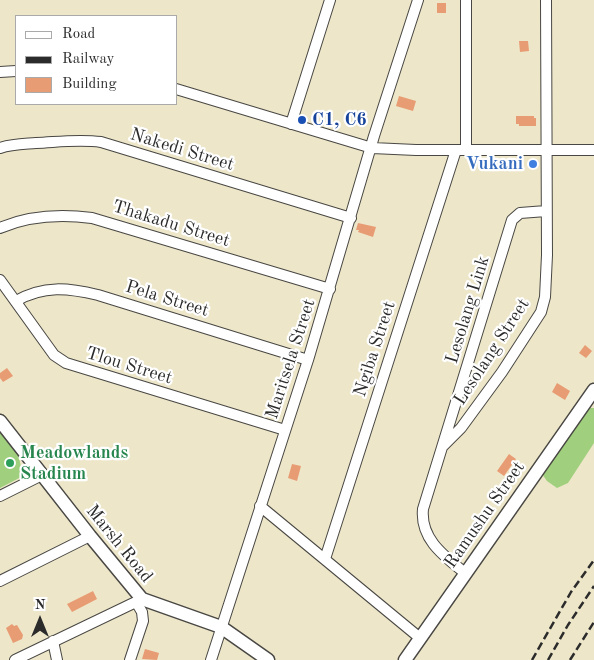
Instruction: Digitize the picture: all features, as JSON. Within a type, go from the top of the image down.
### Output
[{"type":"street","points":[[291,124],[330,0]]},
{"type":"street","name":"Maritsela Street","points":[[211,660],[308,360],[418,0]]},
{"type":"street","name":"Ngiba Street","points":[[325,559],[461,150],[466,0]]},
{"type":"street","name":"Lesolang Street","points":[[465,573],[432,543],[427,535],[423,522],[425,500],[443,446],[467,420],[502,372],[541,312],[546,295],[546,0]]},
{"type":"street","points":[[0,72],[15,71]]},
{"type":"street","points":[[178,90],[372,148],[406,150],[594,150]]},
{"type":"street","name":"Nakedi Street","points":[[0,148],[10,145],[71,141],[100,142],[351,218]]},
{"type":"street","name":"Lesolang Link","points":[[443,446],[512,220],[520,213],[546,211]]},
{"type":"street","name":"Thakadu Street","points":[[0,228],[23,219],[36,217],[67,216],[92,218],[330,289]]},
{"type":"street","name":"Tlou Street","points":[[0,280],[54,355],[66,363],[285,430]]},
{"type":"street","name":"Pela Street","points":[[16,301],[41,290],[80,291],[308,360]]},
{"type":"street","name":"Ramushu Street","points":[[405,660],[594,390]]},
{"type":"street","name":"Marsh Road","points":[[0,420],[139,601],[222,627],[268,660]]},
{"type":"street","points":[[0,496],[42,475]]},
{"type":"street","points":[[260,506],[420,638]]},
{"type":"street","points":[[0,581],[90,536]]},
{"type":"street","points":[[15,660],[139,601],[143,621],[130,660]]},
{"type":"street","points":[[54,641],[57,660]]},
{"type":"green space","points":[[587,408],[594,408],[594,443],[568,483],[557,488],[547,481],[542,474]]},
{"type":"green space","name":"Meadowlands Stadium","points":[[0,426],[17,449],[23,476],[0,488]]},
{"type":"building","points":[[437,3],[446,3],[446,13],[437,13]]},
{"type":"building","points":[[519,41],[528,41],[529,51],[520,52]]},
{"type":"building","points":[[399,96],[416,101],[413,111],[396,106]]},
{"type":"building","points":[[516,116],[534,116],[536,118],[536,126],[519,126],[519,124],[516,124]]},
{"type":"building","points":[[358,223],[376,227],[373,237],[358,232],[359,230],[356,230]]},
{"type":"building","points":[[585,345],[592,351],[586,358],[579,353]]},
{"type":"building","points":[[7,368],[13,376],[3,382],[0,378],[0,373]]},
{"type":"building","points":[[557,383],[570,391],[565,400],[552,392]]},
{"type":"building","points":[[509,454],[516,459],[504,476],[497,471]]},
{"type":"building","points":[[292,464],[301,466],[297,481],[288,478]]},
{"type":"building","points":[[93,591],[97,599],[72,612],[67,604]]},
{"type":"building","points":[[12,624],[14,626],[17,625],[23,635],[22,639],[13,643],[6,628]]},
{"type":"building","points":[[145,649],[159,653],[157,660],[142,659]]},
{"type":"railway","points":[[532,660],[571,592],[594,560]]},
{"type":"railway","points":[[548,660],[594,586]]},
{"type":"railway","points":[[570,660],[594,622]]},
{"type":"place","name":"C1, C6","points":[[302,120]]},
{"type":"place","name":"Vukani","points":[[533,164]]},
{"type":"place","name":"Meadowlands Stadium","points":[[10,463]]}]
